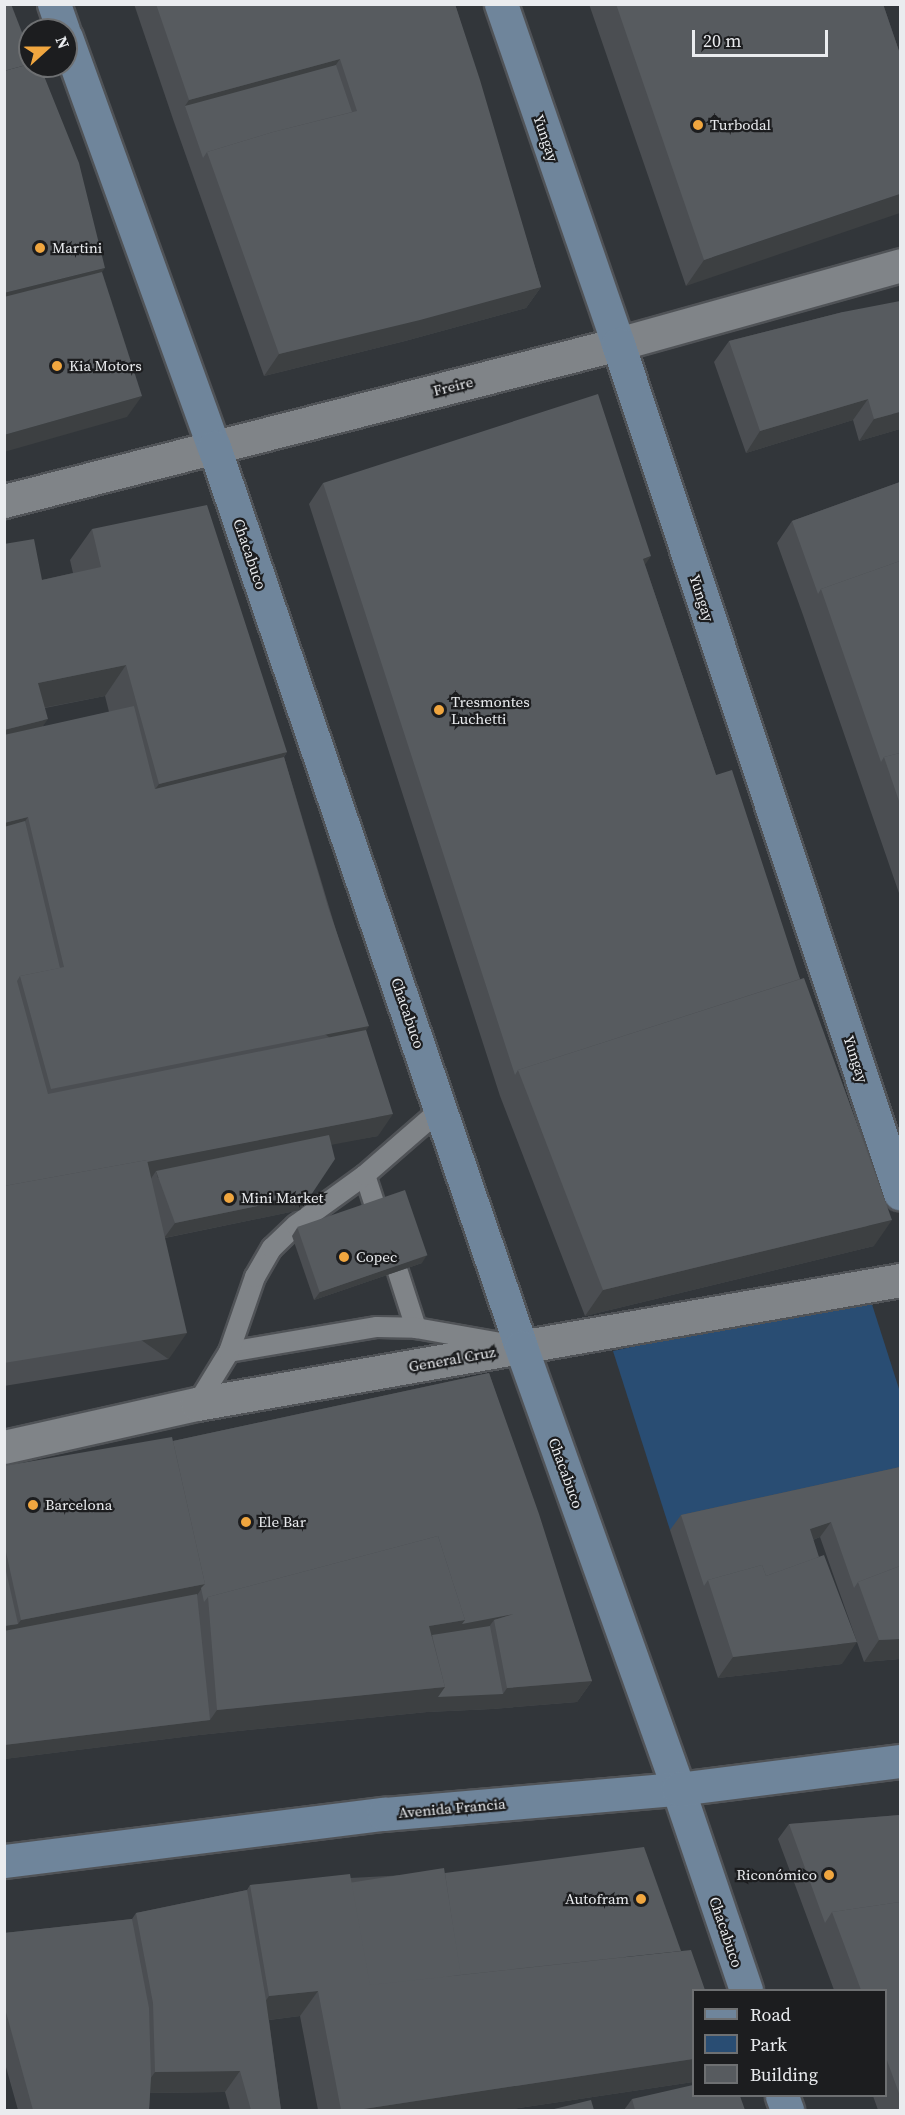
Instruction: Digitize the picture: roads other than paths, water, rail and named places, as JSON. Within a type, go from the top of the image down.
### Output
[{"type":"street","name":"Yungay","points":[[501,4],[618,344],[900,1193]]},
{"type":"street","name":"Chacabuco","points":[[78,70],[214,447],[521,1347],[678,1789],[746,1989]]},
{"type":"street","name":"Freire","points":[[4,501],[618,344],[900,265]]},
{"type":"street","name":"General Cruz","points":[[4,1447],[197,1404],[900,1280]]},
{"type":"street","name":"Avenida Francia","points":[[4,1862],[384,1814],[678,1789],[900,1761]]},
{"type":"lane","points":[[197,1404],[229,1352],[255,1277],[272,1248],[305,1218],[365,1175],[441,1109]]},
{"type":"lane","points":[[365,1175],[375,1206]]},
{"type":"lane","points":[[398,1272],[416,1328]]},
{"type":"lane","points":[[229,1352],[377,1327],[416,1328],[521,1347]]},
{"type":"place","name":"Turbodal","points":[[698,125]]},
{"type":"place","name":"Martini","points":[[40,248]]},
{"type":"place","name":"Kia Motors","points":[[57,366]]},
{"type":"place","name":"Tresmontes Luchetti","points":[[439,710]]},
{"type":"place","name":"Mini Market","points":[[229,1198]]},
{"type":"place","name":"Copec","points":[[344,1257]]},
{"type":"place","name":"Barcelona","points":[[33,1505]]},
{"type":"place","name":"Ele Bar","points":[[246,1522]]},
{"type":"place","name":"Riconómico","points":[[829,1875]]},
{"type":"place","name":"Autofram","points":[[641,1899]]}]
